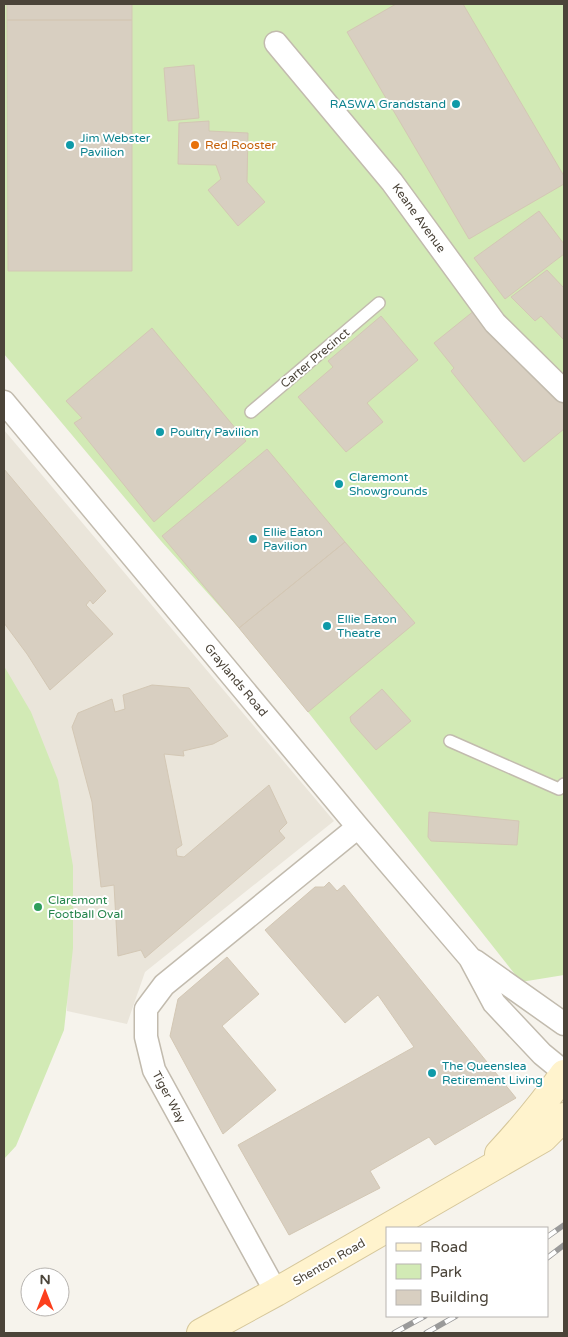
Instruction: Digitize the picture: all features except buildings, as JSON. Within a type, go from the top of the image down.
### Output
[{"type":"main road","name":"Shenton Road","points":[[481,1173],[527,1124],[564,1073]]},
{"type":"main road","name":"Shenton Road","points":[[388,1227],[543,1138],[564,1117]]},
{"type":"main road","name":"Shenton Road","points":[[201,1333],[386,1228]]},
{"type":"street","name":"Keane Avenue","points":[[276,43],[392,182],[495,323],[564,390]]},
{"type":"street","name":"Graylands Road","points":[[4,402],[358,827],[470,958],[494,1003],[542,1054],[564,1073]]},
{"type":"street","name":"Tiger Way","points":[[276,1292],[154,1070],[146,1037],[146,1008],[164,986],[358,827]]},
{"type":"street","name":"Graylands Road","points":[[470,958],[564,1024]]},
{"type":"lane","name":"Carter Precinct","points":[[251,412],[379,303]]},
{"type":"lane","points":[[450,741],[562,786]]},
{"type":"shaded area","points":[[4,430],[334,821],[145,972],[127,1024],[67,1011],[69,879],[4,706]]},
{"type":"green space","name":"Claremont Showgrounds","points":[[4,4],[564,4],[564,975],[521,982],[308,712],[239,628],[161,541],[4,354]]},
{"type":"green space","name":"Claremont Football Oval","points":[[4,666],[31,712],[58,780],[73,866],[73,948],[64,1030],[16,1146],[4,1159]]},
{"type":"railway","points":[[548,1236],[564,1225]]},
{"type":"railway","points":[[548,1257],[564,1245]]},
{"type":"railway","points":[[394,1333],[423,1317]]},
{"type":"railway","points":[[426,1333],[454,1317]]},
{"type":"place","name":"RASWA Grandstand","points":[[456,104]]},
{"type":"place","name":"Jim Webster Pavilion","points":[[70,145]]},
{"type":"place","name":"Red Rooster","points":[[195,145]]},
{"type":"place","name":"Poultry Pavilion","points":[[160,432]]},
{"type":"place","name":"Claremont Showgrounds","points":[[339,484]]},
{"type":"place","name":"Ellie Eaton Pavilion","points":[[253,539]]},
{"type":"place","name":"Ellie Eaton Theatre","points":[[327,626]]},
{"type":"place","name":"Claremont Football Oval","points":[[38,907]]},
{"type":"place","name":"The Queenslea Retirement Living","points":[[432,1073]]}]
